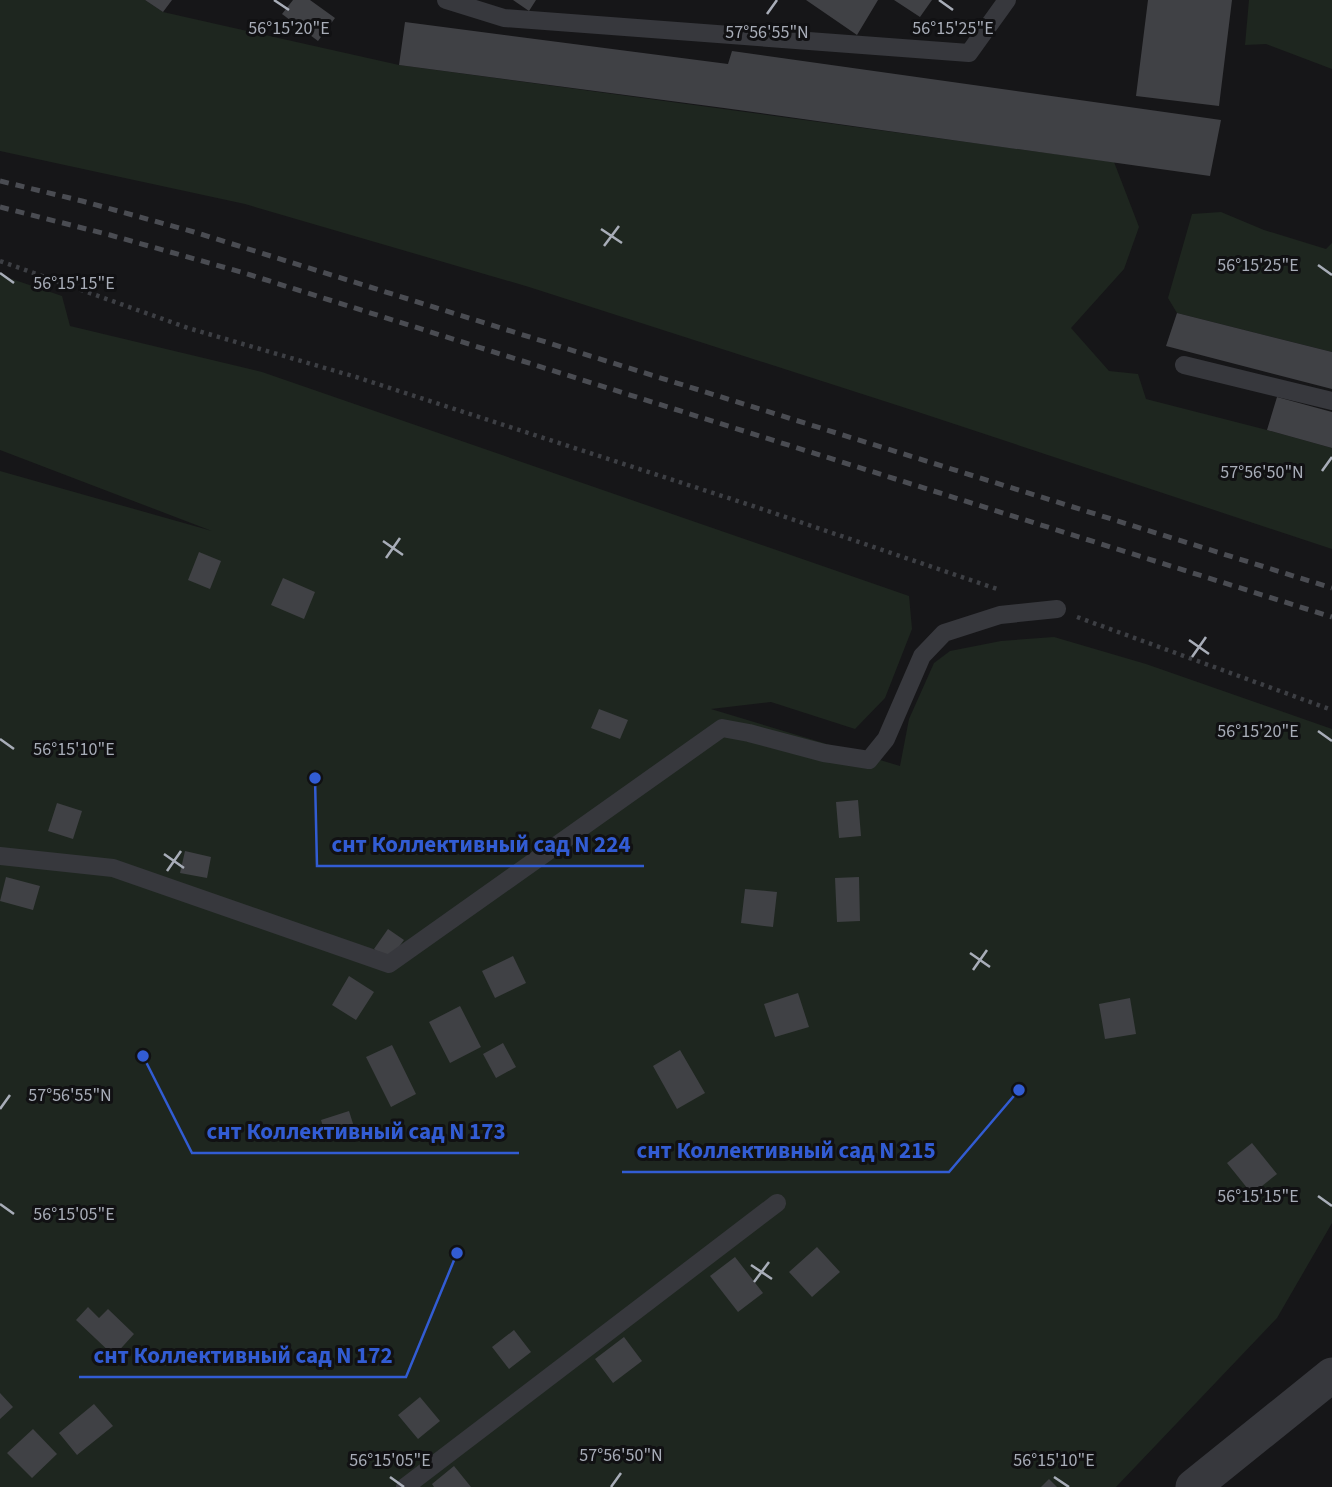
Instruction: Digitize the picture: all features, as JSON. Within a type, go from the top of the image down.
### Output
[{"type":"street","points":[[1193,1487],[1332,1375]]},
{"type":"lane","points":[[446,0],[504,18],[969,53],[1007,0]]},
{"type":"lane","points":[[1184,365],[1332,401]]},
{"type":"lane","points":[[0,856],[113,868],[389,964],[722,728],[824,753],[869,760],[886,739],[922,656],[944,633],[1000,615],[1057,609]]},
{"type":"lane","points":[[405,1487],[777,1203]]},
{"type":"path","points":[[0,261],[188,328],[370,382],[753,506],[1004,591]]},
{"type":"path","points":[[1057,609],[1332,710]]},
{"type":"shaded area","points":[[0,0],[145,0],[163,12],[399,65],[1114,162],[1139,227],[1124,269],[1071,328],[1109,371],[1138,374],[1146,399],[1332,448],[1332,549],[529,287],[245,204],[0,151]]},
{"type":"shaded area","points":[[1249,0],[1332,0],[1332,69],[1266,44],[1245,45]]},
{"type":"shaded area","points":[[1221,212],[1264,230],[1326,249],[1332,243],[1332,352],[1177,313],[1168,298],[1192,214]]},
{"type":"shaded area","points":[[0,275],[62,296],[70,326],[262,372],[909,596],[912,629],[885,698],[855,729],[771,702],[711,709],[900,766],[909,719],[934,663],[950,651],[1001,641],[1054,637],[1146,664],[1332,729],[1332,1223],[1277,1318],[1116,1487],[0,1487],[0,471],[212,531],[0,450]]},
{"type":"building","points":[[145,0],[172,0],[163,12]]},
{"type":"building","points":[[293,0],[310,0],[335,18],[318,41],[282,14]]},
{"type":"building","points":[[513,0],[536,0],[529,11]]},
{"type":"building","points":[[806,0],[878,0],[857,35]]},
{"type":"building","points":[[894,0],[932,0],[920,17]]},
{"type":"building","points":[[1148,0],[1232,0],[1219,106],[1136,96]]},
{"type":"building","points":[[405,22],[728,64],[732,51],[1221,120],[1210,176],[399,65]]},
{"type":"building","points":[[1177,313],[1332,352],[1332,389],[1166,346]]},
{"type":"building","points":[[1277,397],[1332,412],[1332,448],[1267,430]]},
{"type":"building","points":[[199,552],[221,561],[210,589],[188,580]]},
{"type":"building","points":[[283,578],[315,592],[304,619],[271,605]]},
{"type":"building","points":[[599,709],[628,720],[620,739],[591,728]]},
{"type":"building","points":[[858,800],[861,836],[839,838],[836,802]]},
{"type":"building","points":[[57,803],[82,811],[73,839],[48,831]]},
{"type":"building","points":[[185,851],[211,857],[207,878],[180,873]]},
{"type":"building","points":[[6,877],[40,886],[33,910],[0,901]]},
{"type":"building","points":[[859,877],[860,921],[837,922],[835,878]]},
{"type":"building","points":[[745,889],[777,892],[773,927],[741,923]]},
{"type":"building","points":[[388,929],[404,940],[389,960],[374,949]]},
{"type":"building","points":[[513,956],[526,983],[495,998],[482,971]]},
{"type":"building","points":[[349,976],[374,992],[356,1020],[332,1005]]},
{"type":"building","points":[[798,993],[809,1027],[775,1037],[764,1004]]},
{"type":"building","points":[[1130,998],[1136,1034],[1105,1039],[1099,1004]]},
{"type":"building","points":[[460,1006],[481,1047],[450,1063],[429,1022]]},
{"type":"building","points":[[503,1043],[516,1067],[496,1078],[483,1054]]},
{"type":"building","points":[[392,1045],[416,1094],[391,1107],[366,1057]]},
{"type":"building","points":[[680,1050],[705,1093],[677,1109],[653,1066]]},
{"type":"building","points":[[349,1111],[355,1130],[327,1139],[321,1120]]},
{"type":"building","points":[[1252,1143],[1277,1174],[1252,1194],[1227,1163]]},
{"type":"building","points":[[817,1247],[840,1272],[812,1297],[789,1272]]},
{"type":"building","points":[[735,1257],[763,1293],[738,1312],[710,1276]]},
{"type":"building","points":[[88,1307],[99,1318],[108,1309],[134,1334],[114,1356],[76,1320]]},
{"type":"building","points":[[514,1330],[531,1352],[509,1369],[492,1347]]},
{"type":"building","points":[[624,1337],[642,1361],[613,1383],[595,1359]]},
{"type":"building","points":[[0,1393],[13,1407],[0,1419]]},
{"type":"building","points":[[420,1397],[440,1421],[418,1439],[398,1415]]},
{"type":"building","points":[[94,1404],[113,1426],[77,1455],[59,1433]]},
{"type":"building","points":[[33,1429],[57,1454],[32,1478],[7,1453]]},
{"type":"building","points":[[454,1466],[471,1487],[434,1487],[432,1484]]},
{"type":"building","points":[[1049,1479],[1057,1487],[1041,1487]]},
{"type":"railway","points":[[0,181],[194,232],[1332,588]]},
{"type":"railway","points":[[0,207],[241,272],[1332,617]]},
{"type":"place","name":"снт Коллективный сад N 224","points":[[315,778]]},
{"type":"place","name":"снт Коллективный сад N 173","points":[[143,1056]]},
{"type":"place","name":"снт Коллективный сад N 215","points":[[1019,1090]]},
{"type":"place","name":"снт Коллективный сад N 172","points":[[457,1253]]}]
